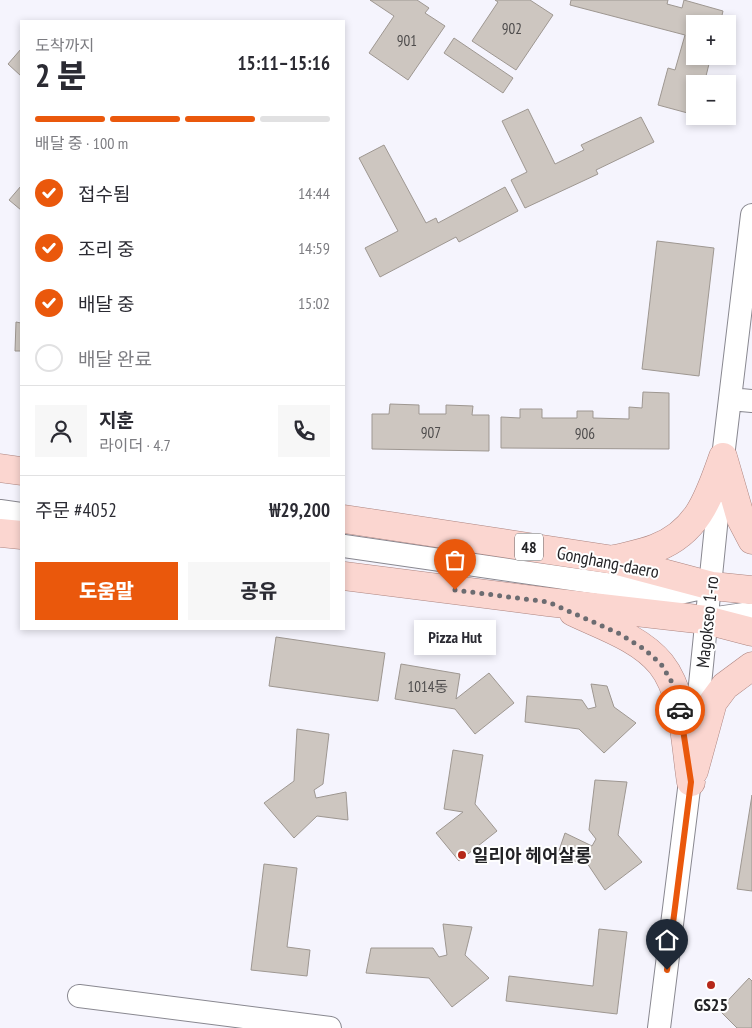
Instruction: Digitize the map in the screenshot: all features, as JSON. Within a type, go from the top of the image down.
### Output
[{"type":"main road","points":[[723,457],[741,520],[752,540]]},
{"type":"main road","points":[[614,560],[657,548],[682,534],[693,523],[708,498],[723,457]]},
{"type":"main road","points":[[0,468],[20,471]]},
{"type":"main road","name":"Gonghang-daero","points":[[345,519],[614,560],[712,586],[752,590]]},
{"type":"main road","points":[[0,533],[20,535]]},
{"type":"main road","points":[[345,576],[706,620],[752,632]]},
{"type":"main road","points":[[548,602],[618,633],[644,649],[661,664],[673,684],[679,702],[691,782]]},
{"type":"main road","points":[[691,782],[713,702],[725,686],[752,666]]},
{"type":"street","name":"Magokseo 1-ro","points":[[659,1028],[691,782],[706,620],[712,586],[723,457],[741,400],[752,215]]},
{"type":"street","points":[[0,511],[20,514]]},
{"type":"street","points":[[345,546],[675,594],[712,586]]},
{"type":"street","points":[[706,620],[744,614],[752,615]]},
{"type":"street","points":[[79,996],[330,1028]]},
{"type":"building","points":[[370,0],[417,0],[429,8],[425,13],[445,26],[408,80],[369,53],[394,16]]},
{"type":"building","points":[[495,0],[530,0],[553,15],[516,70],[472,41],[498,2]]},
{"type":"building","points":[[571,0],[668,0],[667,4],[682,8],[684,0],[723,11],[722,15],[686,15],[686,65],[709,65],[706,75],[686,75],[686,113],[658,105],[668,68],[675,70],[685,35],[570,5]]},
{"type":"building","points":[[454,38],[513,78],[503,93],[444,53]]},
{"type":"building","points":[[20,50],[20,75],[8,64]]},
{"type":"building","points":[[528,109],[555,164],[584,150],[581,145],[641,117],[654,142],[596,170],[598,174],[525,208],[511,180],[527,172],[502,121]]},
{"type":"building","points":[[384,145],[426,223],[436,218],[438,223],[505,187],[518,211],[459,242],[456,237],[380,277],[365,248],[398,231],[359,158]]},
{"type":"building","points":[[20,187],[20,209],[9,200]]},
{"type":"building","points":[[657,241],[714,248],[699,376],[642,369]]},
{"type":"building","points":[[16,322],[20,323],[20,351],[15,351]]},
{"type":"building","points":[[643,392],[669,393],[669,449],[501,448],[501,417],[520,418],[520,409],[542,409],[542,418],[577,418],[577,411],[593,411],[593,418],[629,419],[629,407],[642,408]]},
{"type":"building","points":[[390,404],[419,405],[419,414],[446,414],[446,405],[473,406],[472,415],[489,415],[489,451],[372,449],[372,414],[389,414]]},
{"type":"building","points":[[276,637],[385,653],[378,701],[269,686]]},
{"type":"building","points":[[401,664],[460,674],[456,699],[489,673],[514,703],[475,734],[455,709],[395,699]]},
{"type":"building","points":[[591,684],[607,686],[614,707],[636,723],[604,753],[579,729],[525,722],[527,696],[582,700],[588,709],[596,707]]},
{"type":"building","points":[[297,729],[329,734],[323,784],[314,790],[316,798],[346,792],[348,820],[317,816],[294,838],[264,803],[294,781]]},
{"type":"building","points":[[453,750],[483,755],[475,804],[497,831],[459,861],[436,833],[463,812],[444,809]]},
{"type":"building","points":[[595,780],[627,782],[618,835],[642,862],[605,890],[587,863],[556,859],[565,833],[592,846],[596,839],[589,830]]},
{"type":"building","points":[[752,795],[752,891],[737,889]]},
{"type":"building","points":[[264,864],[297,868],[287,947],[310,950],[307,976],[251,970]]},
{"type":"building","points":[[443,924],[472,927],[465,955],[489,978],[452,1007],[429,978],[366,973],[371,948],[433,948],[439,957],[447,955]]},
{"type":"building","points":[[599,929],[627,932],[617,1014],[506,1001],[509,976],[593,986]]},
{"type":"building","points":[[749,978],[752,981],[752,1028],[737,1028],[719,1010]]},
{"type":"way so far","points":[[455,590],[548,602],[618,633],[644,649],[661,664],[673,684],[680,710]]},
{"type":"place","name":"Pizza Hut","points":[[455,590]]},
{"type":"place","name":"일리아 헤어살롱","points":[[462,855]]},
{"type":"place","name":"GS25","points":[[711,985]]},
{"type":"route","points":[[667,970],[691,782],[680,710]]}]
